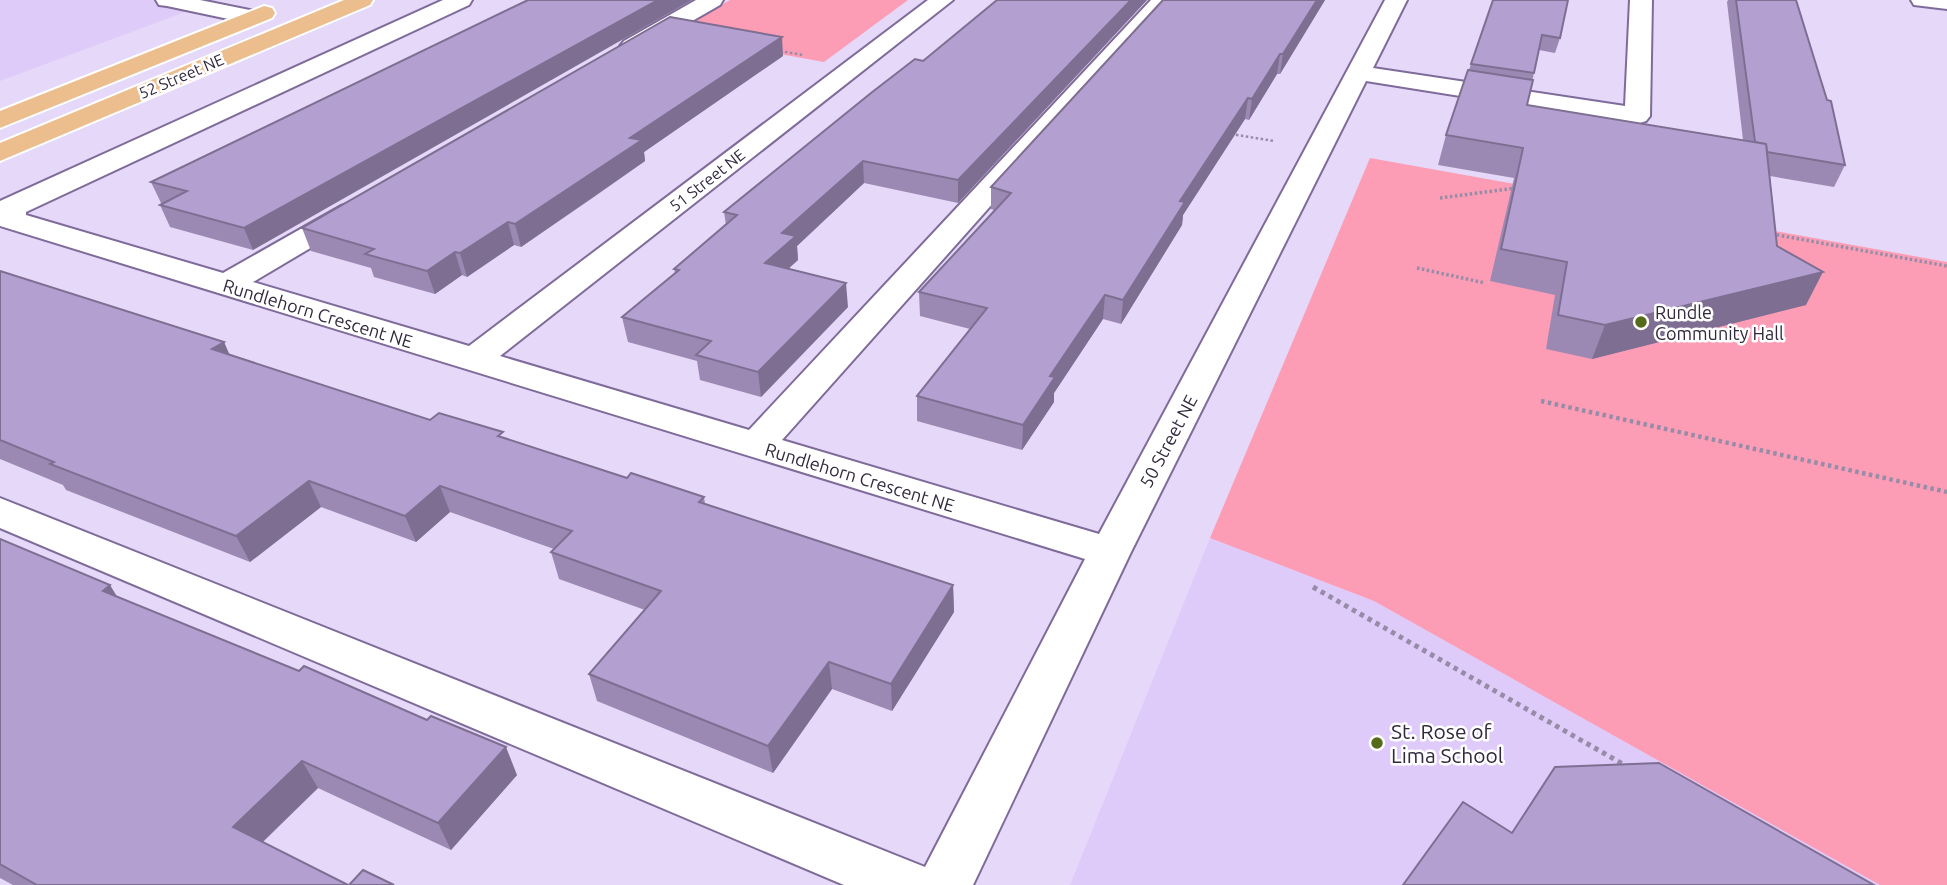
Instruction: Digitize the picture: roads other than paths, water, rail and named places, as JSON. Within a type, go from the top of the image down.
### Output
[{"type":"main road","name":"52 Street NE","points":[[0,153],[362,0]]},
{"type":"main road","name":"52 Street NE","points":[[0,120],[284,4]]},
{"type":"street","points":[[167,0],[252,17]]},
{"type":"street","name":"Rundlehorn Crescent NE","points":[[461,0],[6,209],[11,220],[1110,552]]},
{"type":"street","points":[[613,57],[712,0]]},
{"type":"street","name":"51 Street NE","points":[[473,360],[942,0]]},
{"type":"street","points":[[756,445],[1163,0]]},
{"type":"street","name":"50 Street NE","points":[[946,885],[1110,552],[1396,0]]},
{"type":"street","points":[[1360,73],[1637,116],[1641,0]]},
{"type":"street","points":[[1922,0],[1947,3]]},
{"type":"street","points":[[226,285],[374,198]]},
{"type":"street","points":[[0,512],[906,885]]},
{"type":"place","name":"Rundle Community Hall","points":[[1641,322]]},
{"type":"place","name":"St. Rose of Lima School","points":[[1377,743]]}]
